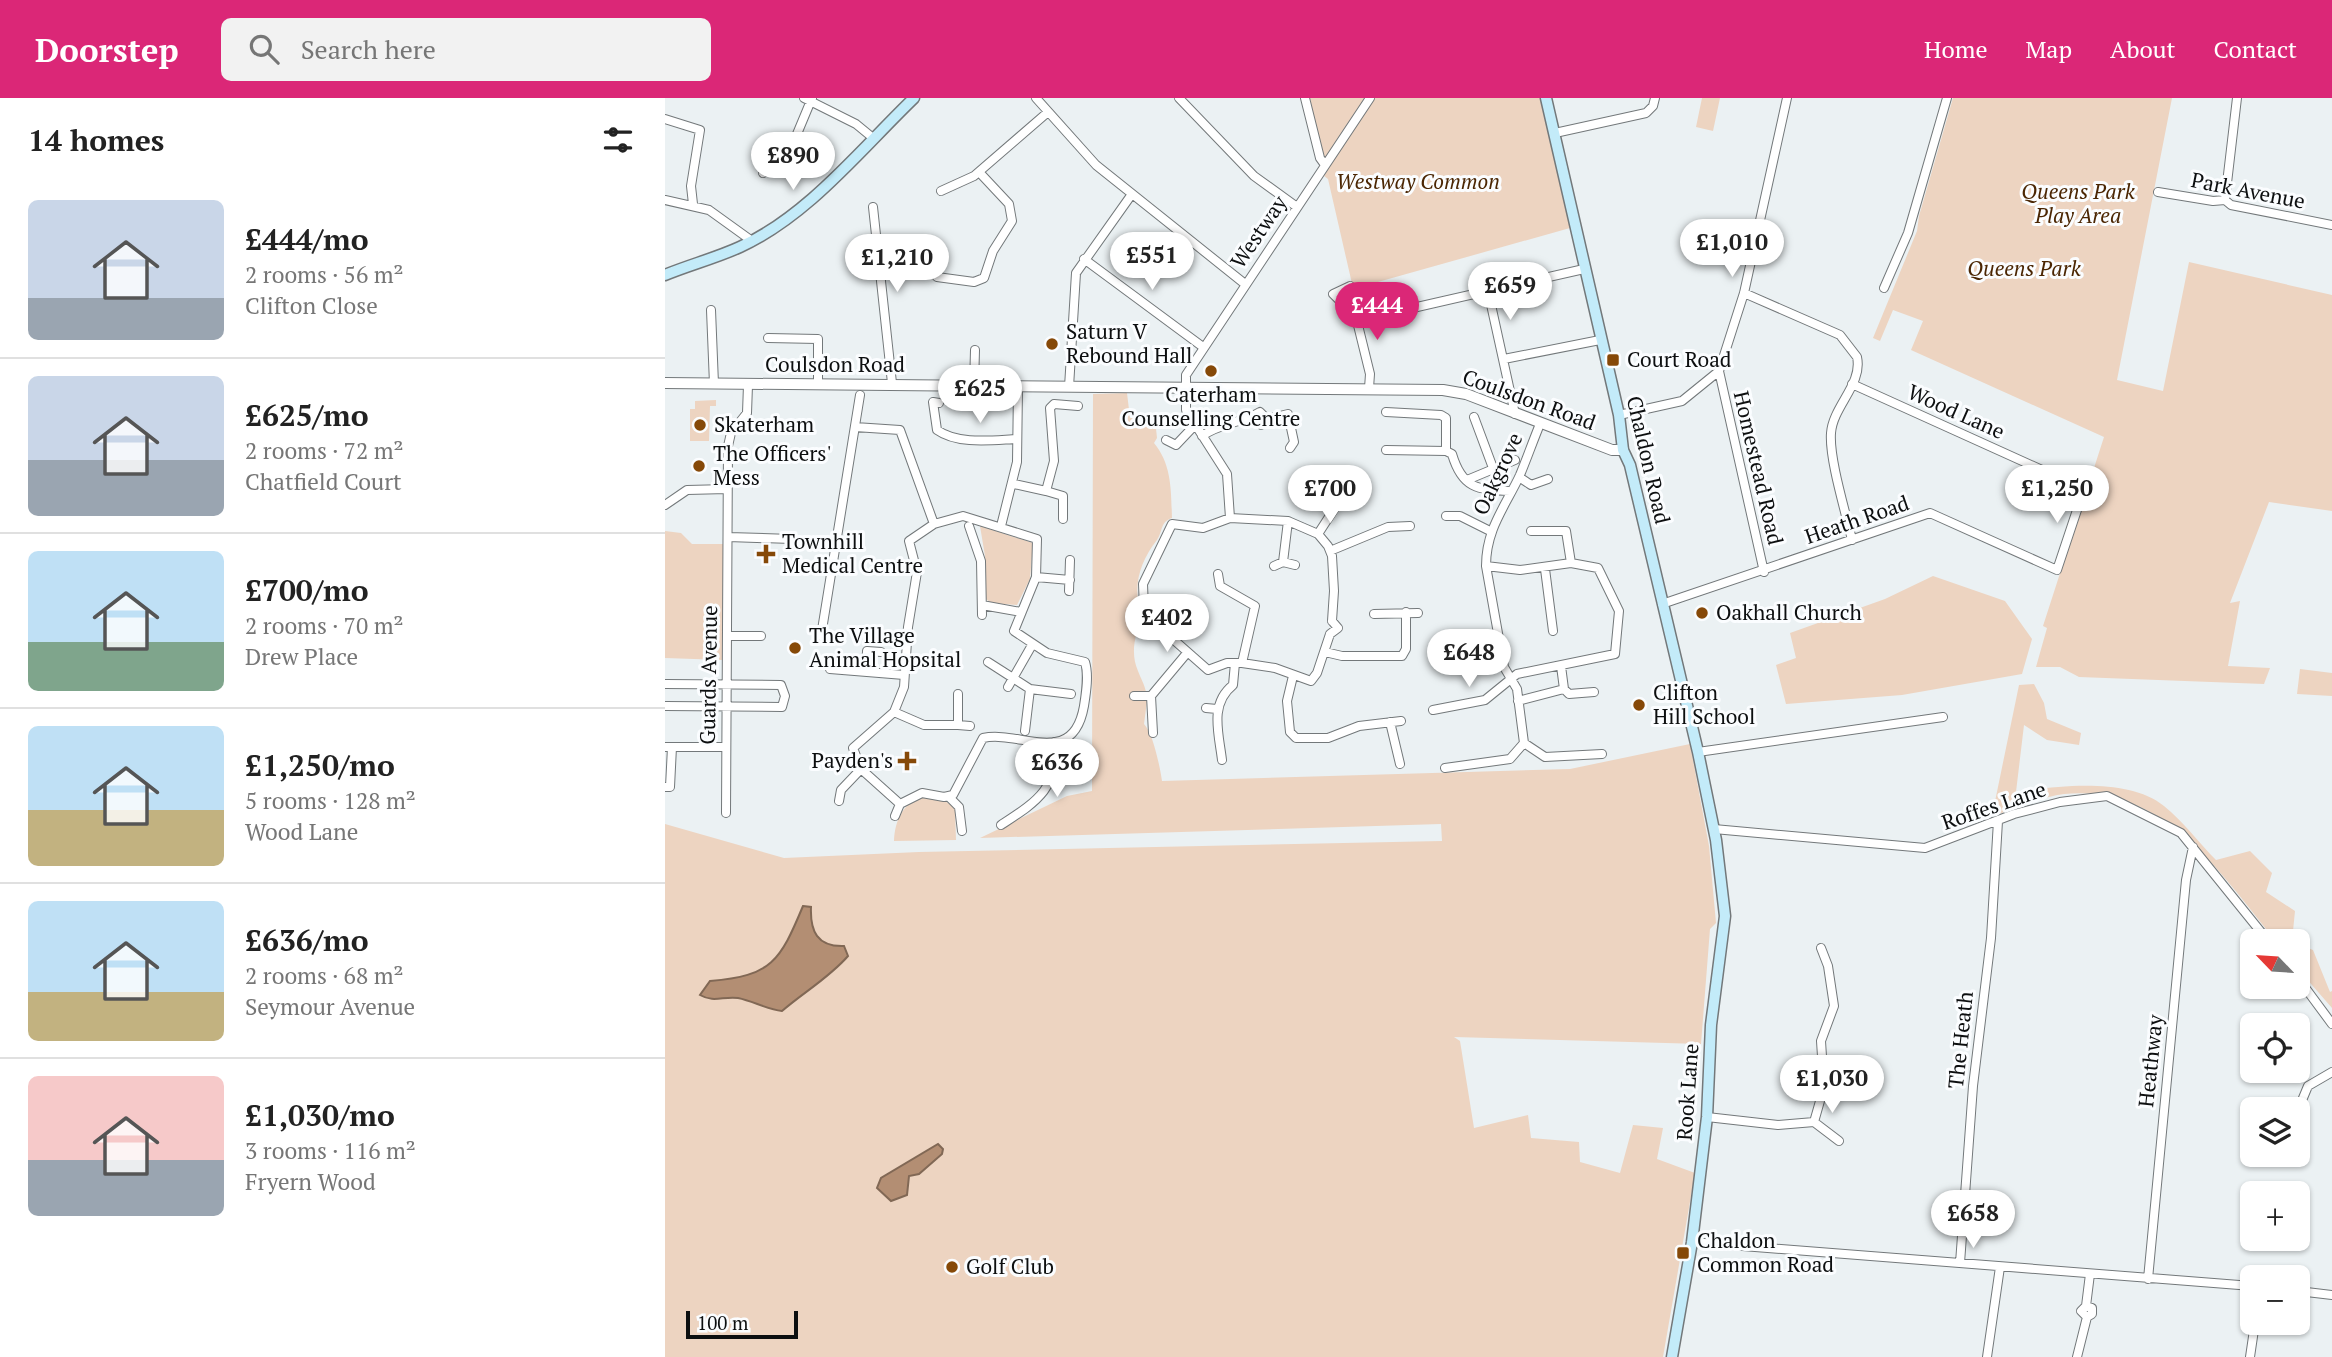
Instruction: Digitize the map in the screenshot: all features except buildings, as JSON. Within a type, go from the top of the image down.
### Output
[{"type":"main road","points":[[665,275],[752,241],[811,199],[914,98]]},
{"type":"main road","name":"Chaldon Road","points":[[1546,98],[1619,415],[1623,450],[1630,465],[1714,829]]},
{"type":"main road","name":"Rook Lane","points":[[1672,1357],[1692,1242],[1707,1117],[1711,1025],[1725,916],[1714,829]]},
{"type":"street","points":[[1036,98],[1096,165],[1245,284]]},
{"type":"street","points":[[1179,98],[1254,176],[1297,207]]},
{"type":"street","points":[[1305,98],[1320,158],[1325,165]]},
{"type":"street","name":"Westway","points":[[1185,389],[1190,367],[1370,98]]},
{"type":"street","points":[[1555,133],[1646,113],[1653,106],[1655,98]]},
{"type":"street","points":[[1619,415],[1682,401],[1707,384],[1719,371],[1744,293],[1787,98]]},
{"type":"street","points":[[1884,288],[1908,233],[1947,98]]},
{"type":"street","points":[[2225,200],[2237,98]]},
{"type":"street","points":[[763,173],[792,146],[809,99],[856,124],[873,138]]},
{"type":"street","points":[[941,191],[979,172],[1048,112]]},
{"type":"street","points":[[665,120],[700,130],[691,186],[693,204]]},
{"type":"street","points":[[937,277],[974,282],[984,278],[993,251],[1012,221],[1009,204],[979,172]]},
{"type":"street","name":"Park Avenue","points":[[2158,191],[2213,201],[2225,200],[2231,205],[2332,225]]},
{"type":"street","points":[[1069,387],[1074,283],[1084,259],[1132,194]]},
{"type":"street","points":[[665,200],[693,204],[709,210],[752,241]]},
{"type":"street","points":[[873,207],[892,383]]},
{"type":"street","points":[[1084,259],[1203,347]]},
{"type":"street","points":[[1404,310],[1584,269]]},
{"type":"street","points":[[1350,286],[1330,293],[1356,317],[1370,374],[1369,388]]},
{"type":"street","points":[[1487,291],[1515,414]]},
{"type":"street","points":[[1744,293],[1801,317],[1846,341],[1854,349],[1859,364],[1837,412],[1831,433],[1852,540]]},
{"type":"street","points":[[711,310],[714,384]]},
{"type":"street","points":[[768,338],[818,339],[818,382]]},
{"type":"street","points":[[1504,359],[1600,340]]},
{"type":"street","points":[[974,386],[975,349]]},
{"type":"street","name":"Homestead Road","points":[[1719,371],[1763,572]]},
{"type":"street","name":"Coulsdon Road","points":[[665,383],[892,383],[1018,388],[1369,388],[1455,392],[1612,450],[1623,450]]},
{"type":"street","name":"Wood Lane","points":[[1852,384],[2084,489],[2057,570]]},
{"type":"street","name":"Guards Avenue","points":[[726,813],[728,446],[731,433],[747,413],[748,385]]},
{"type":"street","points":[[1001,526],[1013,484],[1018,388]]},
{"type":"street","points":[[1185,389],[1186,410],[1194,426],[1223,466],[1230,483],[1230,518]]},
{"type":"street","points":[[821,636],[860,395]]},
{"type":"street","points":[[939,403],[933,402],[937,430],[943,435],[971,439],[1017,439]]},
{"type":"street","points":[[1046,491],[1054,461],[1049,408],[1054,404],[1078,406]]},
{"type":"street","points":[[1386,412],[1441,415],[1446,418],[1446,451]]},
{"type":"street","points":[[1202,436],[1228,422],[1254,418],[1261,425],[1267,419],[1288,414],[1294,442],[1290,448]]},
{"type":"street","points":[[1474,417],[1493,468]]},
{"type":"street","name":"Oakgrove","points":[[1524,743],[1518,701],[1511,678],[1504,667],[1486,566],[1490,531],[1519,477],[1540,424]]},
{"type":"street","points":[[855,426],[900,430],[934,524]]},
{"type":"street","points":[[1166,440],[1176,445],[1194,426]]},
{"type":"street","points":[[1386,450],[1446,451],[1452,454],[1458,473],[1478,490],[1510,491]]},
{"type":"street","points":[[1467,480],[1515,460]]},
{"type":"street","points":[[1318,534],[1335,509],[1343,488],[1339,475]]},
{"type":"street","points":[[1519,477],[1531,485],[1548,479]]},
{"type":"street","points":[[1013,484],[1063,496],[1063,519]]},
{"type":"street","points":[[665,505],[687,490],[727,489]]},
{"type":"street","name":"Heath Road","points":[[1663,604],[1930,513],[2057,570]]},
{"type":"street","points":[[899,804],[861,769],[853,748],[894,712],[901,699],[917,572],[909,541],[934,524],[963,516],[1001,526],[1037,540],[1035,577],[1014,631],[1047,653],[1079,659],[1085,662],[1087,668],[1081,719],[1075,731],[1054,742],[983,738],[971,767],[949,797]]},
{"type":"street","points":[[1446,516],[1460,516],[1490,531]]},
{"type":"street","points":[[1230,518],[1288,521],[1318,534],[1330,551],[1334,591],[1332,621],[1325,625],[1329,634],[1325,652],[1311,681],[1275,668],[1238,663],[1207,670],[1149,618],[1144,609],[1144,582],[1172,524],[1203,528],[1230,518]]},
{"type":"street","points":[[1288,521],[1278,564],[1295,565]]},
{"type":"street","points":[[969,526],[981,561],[982,610],[1021,612]]},
{"type":"street","points":[[1330,551],[1388,527],[1410,526]]},
{"type":"street","points":[[1531,531],[1566,531],[1571,563]]},
{"type":"street","points":[[728,537],[792,539]]},
{"type":"street","points":[[1069,591],[1070,560]]},
{"type":"street","points":[[1433,710],[1485,700],[1517,674],[1615,654],[1619,611],[1598,568],[1571,563],[1545,569],[1520,570],[1486,566]]},
{"type":"street","points":[[1545,569],[1553,631]]},
{"type":"street","points":[[1218,574],[1220,586],[1255,606],[1233,685],[1225,691],[1217,709],[1222,760]]},
{"type":"street","points":[[1035,577],[1070,580]]},
{"type":"street","points":[[1325,652],[1342,656],[1402,656],[1406,649],[1406,612]]},
{"type":"street","points":[[1374,614],[1418,612]]},
{"type":"street","points":[[727,636],[761,636]]},
{"type":"street","points":[[1008,687],[1032,645]]},
{"type":"street","points":[[866,672],[867,651],[881,652]]},
{"type":"street","points":[[1153,733],[1151,696],[1187,653]]},
{"type":"street","points":[[988,662],[1030,690],[1071,694]]},
{"type":"street","points":[[1561,666],[1564,689]]},
{"type":"street","points":[[830,670],[904,675]]},
{"type":"street","points":[[1293,676],[1287,701],[1290,732],[1296,738],[1328,738],[1359,726],[1401,721]]},
{"type":"street","points":[[665,684],[781,685],[785,696],[782,707],[665,706]]},
{"type":"street","points":[[1518,701],[1564,689],[1574,695],[1594,692]]},
{"type":"street","points":[[1025,731],[1030,690]]},
{"type":"street","points":[[958,694],[958,725]]},
{"type":"street","points":[[1134,696],[1151,696]]},
{"type":"street","points":[[1206,708],[1217,709]]},
{"type":"street","points":[[894,712],[924,725],[970,726]]},
{"type":"street","points":[[1698,752],[1943,717]]},
{"type":"street","points":[[1390,722],[1401,764]]},
{"type":"street","points":[[1001,825],[1043,794],[1056,762],[1054,742]]},
{"type":"street","points":[[1445,768],[1510,759],[1524,743],[1545,757],[1602,754]]},
{"type":"street","points":[[665,787],[670,787],[669,747],[726,747]]},
{"type":"street","points":[[839,801],[841,790],[861,769]]},
{"type":"street","points":[[895,816],[899,804],[929,792],[949,797],[959,807],[962,831]]},
{"type":"street","name":"Roffes Lane","points":[[1714,829],[1924,848],[2060,802],[2107,796],[2181,833],[2259,929]]},
{"type":"street","name":"The Heath","points":[[1960,1263],[1973,1086],[1991,938],[1998,821]]},
{"type":"street","name":"Heathway","points":[[2148,1279],[2186,880],[2193,847]]},
{"type":"street","points":[[1814,1122],[1824,1087],[1821,1041],[1834,1006],[1831,981],[1821,948]]},
{"type":"street","points":[[2310,994],[2332,1024]]},
{"type":"street","points":[[2303,1097],[2308,1086],[2332,1072]]},
{"type":"street","points":[[1707,1117],[1778,1125],[1814,1122],[1839,1141]]},
{"type":"street","points":[[1692,1242],[2240,1285]]},
{"type":"street","points":[[1987,1357],[2000,1267]]},
{"type":"street","points":[[2077,1357],[2087,1317],[2081,1311],[2086,1306],[2090,1274]]},
{"type":"street","points":[[2310,1292],[2332,1295]]},
{"type":"street","points":[[2251,1357],[2254,1335]]},
{"type":"green space","name":"Westway Common","points":[[1310,98],[1540,98],[1570,228],[1353,289],[1354,312],[1338,295],[1353,288],[1328,179],[1324,176],[1331,164],[1322,156]]},
{"type":"green space","points":[[1702,98],[1720,98],[1713,131],[1696,127]]},
{"type":"green space","points":[[1953,98],[2172,98],[2117,380],[2163,391],[2189,262],[2332,295],[2332,511],[2269,502],[2230,603],[2240,601],[2228,666],[2270,668],[2264,684],[2079,677],[2060,667],[2036,667],[2047,628],[2043,626],[2104,437],[1911,350],[1923,321],[1893,310],[1880,341],[1873,338],[1917,231]]},
{"type":"green space","points":[[1127,393],[1130,418],[1155,419],[1157,438],[1154,443],[1164,460],[1171,488],[1172,518],[1164,524],[1141,567],[1137,587],[1143,618],[1134,650],[1146,692],[1134,693],[1147,701],[1144,724],[1153,742],[1162,781],[1570,769],[1690,744],[1709,846],[1716,923],[1710,929],[1701,1044],[1454,1037],[1460,1041],[1474,1128],[1528,1115],[1531,1138],[1579,1142],[1580,1162],[1620,1173],[1633,1125],[1663,1128],[1657,1159],[1695,1173],[1663,1357],[665,1357],[665,824],[784,858],[919,852],[1442,841],[1441,824],[980,838],[1067,796],[1092,791],[1093,394]]},
{"type":"green space","name":"Skaterham","points":[[716,400],[716,406],[710,406],[709,441],[690,441],[690,409],[695,409],[695,401]]},
{"type":"green space","points":[[980,526],[1033,543],[1030,579],[1017,605],[991,603],[986,599],[985,556]]},
{"type":"green space","points":[[665,531],[681,533],[692,544],[724,544],[723,660],[665,658]]},
{"type":"green space","points":[[1933,576],[2005,601],[2032,639],[2022,674],[1902,695],[1786,704],[1776,665],[1796,658],[1790,633],[1885,599]]},
{"type":"green space","points":[[2300,669],[2332,673],[2332,696],[2297,694]]},
{"type":"green space","points":[[2034,684],[2044,703],[2047,719],[2081,733],[2079,745],[2047,740],[2024,725],[2016,792],[2092,786],[2112,787],[2149,797],[2164,806],[2216,860],[2250,851],[2272,873],[2266,892],[2295,911],[2293,929],[2266,929],[2211,862],[2187,838],[2160,818],[2131,803],[2100,795],[2064,794],[1992,816],[2019,685]]},
{"type":"green space","points":[[923,797],[943,800],[955,807],[956,840],[894,841],[901,814],[910,804]]},
{"type":"green space","points":[[2310,949],[2313,950],[2330,992],[2332,991],[2332,1008],[2310,983]]},
{"type":"shaded area","points":[[803,906],[811,907],[814,930],[821,940],[827,944],[844,946],[848,956],[833,971],[782,1011],[738,998],[714,999],[700,995],[710,981],[747,975],[761,970],[771,962],[780,953]]},
{"type":"shaded area","points":[[938,1144],[943,1149],[942,1154],[919,1174],[909,1176],[907,1195],[891,1201],[877,1188],[881,1178]]},
{"type":"place","name":"Saturn V Rebound Hall","points":[[1052,344]]},
{"type":"place","name":"Court Road","points":[[1613,360]]},
{"type":"place","name":"Caterham Counselling Centre","points":[[1211,371]]},
{"type":"place","name":"Skaterham","points":[[700,425]]},
{"type":"place","name":"The Officers' Mess","points":[[699,466]]},
{"type":"place","name":"Townhill Medical Centre","points":[[766,554]]},
{"type":"place","name":"Oakhall Church","points":[[1702,613]]},
{"type":"place","name":"The Village Animal Hopsital","points":[[795,648]]},
{"type":"place","name":"Clifton Hill School","points":[[1639,705]]},
{"type":"place","name":"Payden's","points":[[907,761]]},
{"type":"place","name":"Chaldon Common Road","points":[[1683,1253]]},
{"type":"place","name":"Golf Club","points":[[952,1267]]},
{"type":"park label","name":"Queens Park Play Area","points":[[2078,204]]},
{"type":"park label","name":"Queens Park","points":[[2024,269]]}]
